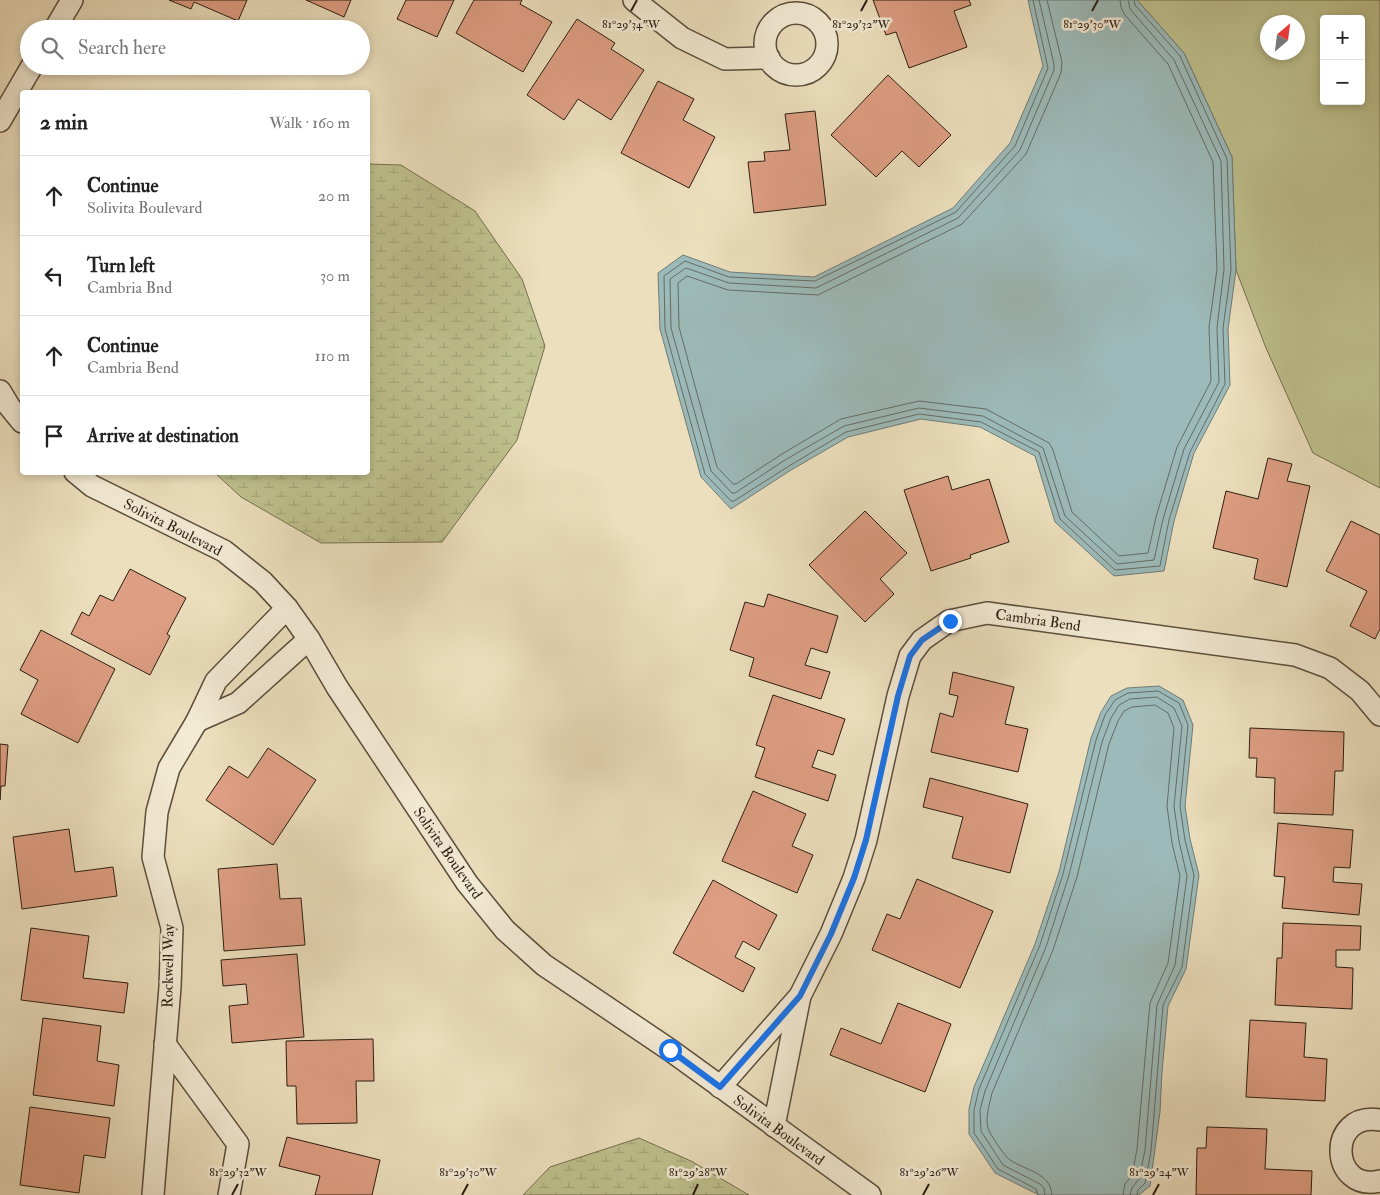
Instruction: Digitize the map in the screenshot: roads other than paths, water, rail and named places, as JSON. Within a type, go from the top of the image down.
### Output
[{"type":"street","points":[[60,20],[72,0]]},
{"type":"street","points":[[634,0],[682,38],[725,59],[769,58]]},
{"type":"street","points":[[0,121],[27,75]]},
{"type":"street","points":[[0,391],[20,420]]},
{"type":"street","name":"Solivita Boulevard","points":[[79,475],[92,486],[224,551],[263,582],[287,608],[309,639],[337,687],[467,882],[505,930],[544,965],[670,1050],[870,1195]]},
{"type":"street","name":"Rockwell Way","points":[[153,1195],[172,928],[153,858],[157,812],[169,768],[197,720],[216,681],[287,608]]},
{"type":"street","name":"Cambria Bend","points":[[774,1126],[800,996],[831,934],[864,848],[898,696],[910,656],[922,640],[950,621],[987,613],[1295,655],[1330,668],[1360,691],[1380,715]]},
{"type":"street","points":[[197,720],[238,703],[309,639]]},
{"type":"street","points":[[720,1087],[800,996]]},
{"type":"street","points":[[165,1044],[238,1144],[229,1195]]},
{"type":"street","points":[[1380,1120],[1368,1119],[1357,1122],[1348,1129],[1342,1139],[1340,1150],[1342,1161],[1347,1171],[1353,1176],[1364,1181],[1380,1181]]},
{"type":"water","points":[[1028,0],[1137,0],[1184,53],[1232,157],[1236,270],[1228,329],[1230,385],[1194,453],[1174,521],[1164,571],[1114,576],[1055,522],[1035,456],[980,427],[921,419],[848,437],[791,470],[731,509],[701,477],[660,329],[658,273],[683,255],[730,272],[814,277],[953,208],[1010,143],[1043,66]]},
{"type":"water","points":[[1159,686],[1183,700],[1193,725],[1185,806],[1190,839],[1199,875],[1186,969],[1168,1006],[1160,1112],[1150,1186],[1139,1195],[1039,1195],[995,1173],[969,1134],[969,1109],[974,1087],[1035,944],[1059,872],[1091,738],[1101,712],[1111,696],[1127,688]]}]
